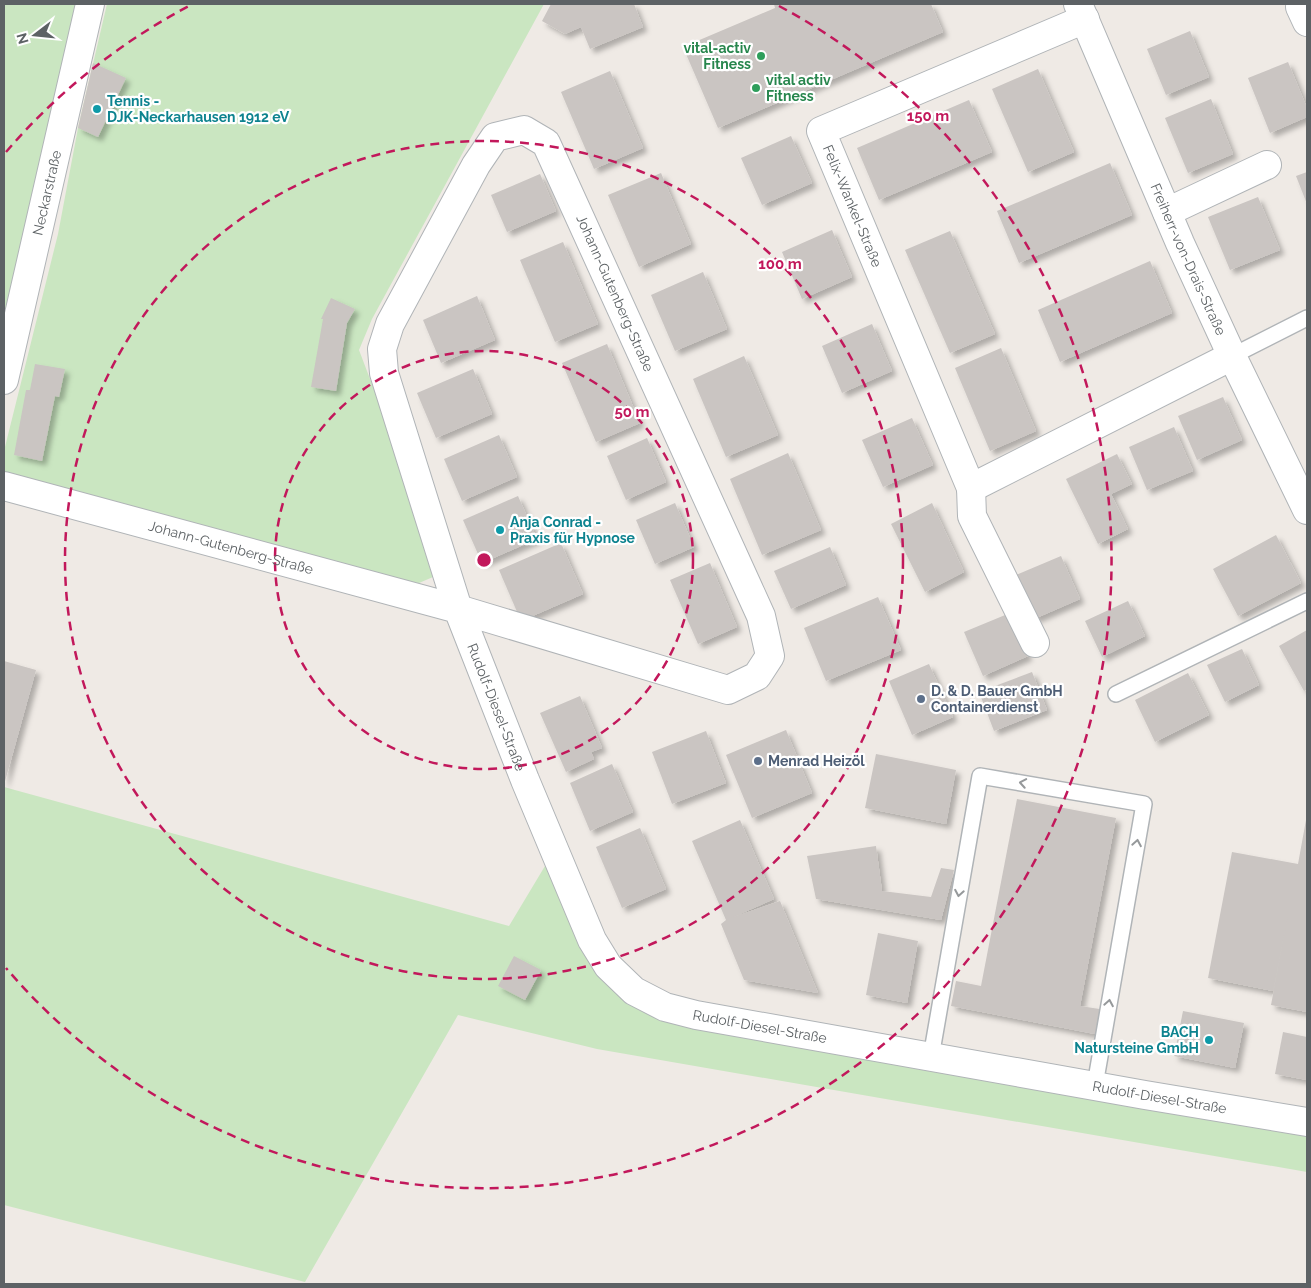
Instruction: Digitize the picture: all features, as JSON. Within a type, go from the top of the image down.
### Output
[{"type":"street","name":"Neckarstraße","points":[[4,380],[90,4]]},
{"type":"street","name":"Freiherr-von-Drais-Straße","points":[[1081,12],[1167,212],[1232,356],[1307,510]]},
{"type":"street","name":"Felix-Wankel-Straße","points":[[1035,643],[972,516],[971,488],[821,131],[1081,12]]},
{"type":"street","name":"Johann-Gutenberg-Straße","points":[[4,486],[458,609],[728,690],[757,676],[770,656],[761,616],[546,143],[524,130],[496,137],[476,164],[390,324],[382,349],[384,373],[399,415],[458,609]]},
{"type":"street","points":[[1167,212],[1267,165]]},
{"type":"street","points":[[971,488],[1232,356]]},
{"type":"street","name":"Rudolf-Diesel-Straße","points":[[458,609],[525,780],[592,940],[608,966],[634,992],[665,1007],[696,1015],[1307,1122]]},
{"type":"lane","points":[[1232,356],[1307,318]]},
{"type":"lane","points":[[1116,694],[1307,601]]},
{"type":"lane","points":[[931,1056],[980,776],[1144,804],[1094,1085]]},
{"type":"green space","points":[[4,4],[76,4],[4,328]]},
{"type":"green space","points":[[107,4],[544,4],[372,319],[359,350],[438,558],[433,577],[419,583],[399,581],[4,486],[4,451],[58,234],[78,128]]},
{"type":"green space","points":[[4,787],[509,926],[548,861],[592,959],[725,1033],[928,1071],[1141,1105],[1307,1136],[1307,1172],[597,1049],[458,1015],[305,1282],[4,1205]]},
{"type":"building","points":[[551,4],[634,4],[643,27],[590,49],[581,27],[565,34],[542,21]]},
{"type":"building","name":"vital activ Fitness","points":[[774,4],[931,4],[943,32],[718,128],[683,47],[775,8]]},
{"type":"building","points":[[1190,31],[1209,77],[1166,95],[1147,49]]},
{"type":"building","points":[[1288,62],[1307,108],[1307,117],[1270,133],[1248,78]]},
{"type":"building","name":"Tennis - DJK-Neckarhausen 1912 eV","points":[[93,63],[126,78],[98,137],[78,128]]},
{"type":"building","points":[[1038,69],[1074,152],[1028,172],[992,89]]},
{"type":"building","points":[[610,71],[643,148],[594,169],[561,92]]},
{"type":"building","points":[[1211,99],[1233,154],[1188,173],[1165,118]]},
{"type":"building","points":[[969,100],[992,152],[879,200],[857,148]]},
{"type":"building","points":[[791,136],[812,183],[762,205],[741,158]]},
{"type":"building","points":[[1110,163],[1132,215],[1019,263],[997,211]]},
{"type":"building","points":[[1307,172],[1307,204],[1296,176]]},
{"type":"building","points":[[661,173],[691,244],[639,267],[608,195]]},
{"type":"building","points":[[540,174],[556,211],[507,232],[491,195]]},
{"type":"building","points":[[1258,197],[1280,250],[1230,270],[1208,217]]},
{"type":"building","points":[[832,230],[852,277],[802,299],[782,252]]},
{"type":"building","points":[[950,231],[995,334],[950,353],[905,250]]},
{"type":"building","points":[[563,242],[598,324],[555,342],[520,260]]},
{"type":"building","points":[[1150,261],[1172,313],[1060,362],[1038,310]]},
{"type":"building","points":[[703,272],[727,329],[675,351],[651,295]]},
{"type":"building","points":[[477,296],[495,340],[441,363],[423,320]]},
{"type":"building","points":[[331,298],[355,309],[347,323],[336,391],[311,387],[323,319],[321,319]]},
{"type":"building","points":[[872,324],[892,371],[842,393],[822,346]]},
{"type":"building","points":[[607,344],[640,423],[596,442],[562,363]]},
{"type":"building","points":[[1001,348],[1036,431],[990,451],[955,368]]},
{"type":"building","points":[[744,356],[778,435],[726,457],[693,379]]},
{"type":"building","points":[[35,364],[65,369],[59,397],[55,396],[42,461],[14,455],[26,390],[30,390]]},
{"type":"building","points":[[473,369],[492,414],[436,438],[417,393]]},
{"type":"building","points":[[1223,397],[1242,440],[1197,460],[1178,416]]},
{"type":"building","points":[[912,418],[933,465],[883,487],[862,440]]},
{"type":"building","points":[[1174,427],[1193,471],[1147,490],[1129,447]]},
{"type":"building","points":[[499,435],[517,477],[462,501],[444,459]]},
{"type":"building","points":[[647,438],[666,482],[626,500],[607,456]]},
{"type":"building","points":[[788,453],[821,530],[762,555],[730,479]]},
{"type":"building","points":[[1117,454],[1132,484],[1111,494],[1128,529],[1098,544],[1066,479]]},
{"type":"building","name":"Anja Conrad - Praxis für Hypnose","points":[[518,496],[537,539],[482,563],[463,520]]},
{"type":"building","points":[[675,503],[694,547],[655,564],[636,520]]},
{"type":"building","points":[[932,503],[964,572],[925,592],[891,524]]},
{"type":"building","points":[[1276,535],[1301,583],[1238,616],[1213,569]]},
{"type":"building","points":[[561,543],[583,594],[521,621],[499,570]]},
{"type":"building","points":[[830,547],[846,585],[791,609],[774,571]]},
{"type":"building","points":[[1061,556],[1080,599],[1034,619],[1016,575]]},
{"type":"building","points":[[710,563],[737,627],[698,644],[670,580]]},
{"type":"building","points":[[878,597],[901,650],[826,681],[804,628]]},
{"type":"building","points":[[1128,601],[1145,636],[1102,657],[1085,621]]},
{"type":"building","points":[[1010,613],[1028,656],[983,676],[964,632]]},
{"type":"building","points":[[1307,630],[1307,689],[1304,691],[1279,646]]},
{"type":"building","points":[[1242,649],[1259,685],[1225,702],[1207,665]]},
{"type":"building","points":[[4,661],[36,670],[4,785]]},
{"type":"building","name":"D. & D. Bauer GmbH Containerdienst","points":[[929,664],[953,717],[912,735],[889,681]]},
{"type":"building","points":[[1032,672],[1047,710],[994,731],[979,692]]},
{"type":"building","points":[[1188,673],[1209,715],[1155,742],[1135,700]]},
{"type":"building","points":[[580,696],[602,748],[591,752],[594,759],[566,772],[540,713]]},
{"type":"building","points":[[786,730],[812,793],[752,818],[726,755]]},
{"type":"building","points":[[706,731],[726,783],[672,804],[652,752]]},
{"type":"building","points":[[876,754],[956,770],[946,824],[865,808]]},
{"type":"building","points":[[612,764],[633,812],[590,831],[570,783]]},
{"type":"building","points":[[1017,799],[1116,818],[1080,1006],[1106,1010],[1100,1035],[951,1006],[956,981],[981,986]]},
{"type":"building","points":[[740,820],[774,899],[731,918],[780,901],[818,993],[744,980],[721,924],[726,920],[692,841]]},
{"type":"building","points":[[1306,820],[1307,1012],[1271,1005],[1288,915],[1273,991],[1208,978],[1232,852],[1298,864]]},
{"type":"building","points":[[640,828],[666,889],[622,908],[596,847]]},
{"type":"building","points":[[876,846],[882,891],[931,897],[941,868],[954,870],[941,920],[816,899],[807,856]]},
{"type":"building","points":[[878,933],[918,941],[907,1003],[866,995]]},
{"type":"building","points":[[514,956],[541,970],[525,1000],[498,986]]},
{"type":"building","name":"BACH Natursteine GmbH","points":[[1183,1011],[1244,1023],[1235,1068],[1174,1056]]},
{"type":"building","points":[[1283,1032],[1307,1037],[1307,1080],[1275,1074]]},
{"type":"place","name":"vital-activ Fitness","points":[[761,56]]},
{"type":"place","name":"vital activ Fitness","points":[[756,88]]},
{"type":"place","name":"Tennis - DJK-Neckarhausen 1912 eV","points":[[97,109]]},
{"type":"place","name":"Anja Conrad - Praxis für Hypnose","points":[[500,530]]},
{"type":"place","name":"D. & D. Bauer GmbH Containerdienst","points":[[921,699]]},
{"type":"place","name":"Menrad Heizöl","points":[[758,761]]},
{"type":"place","name":"BACH Natursteine GmbH","points":[[1209,1040]]}]
